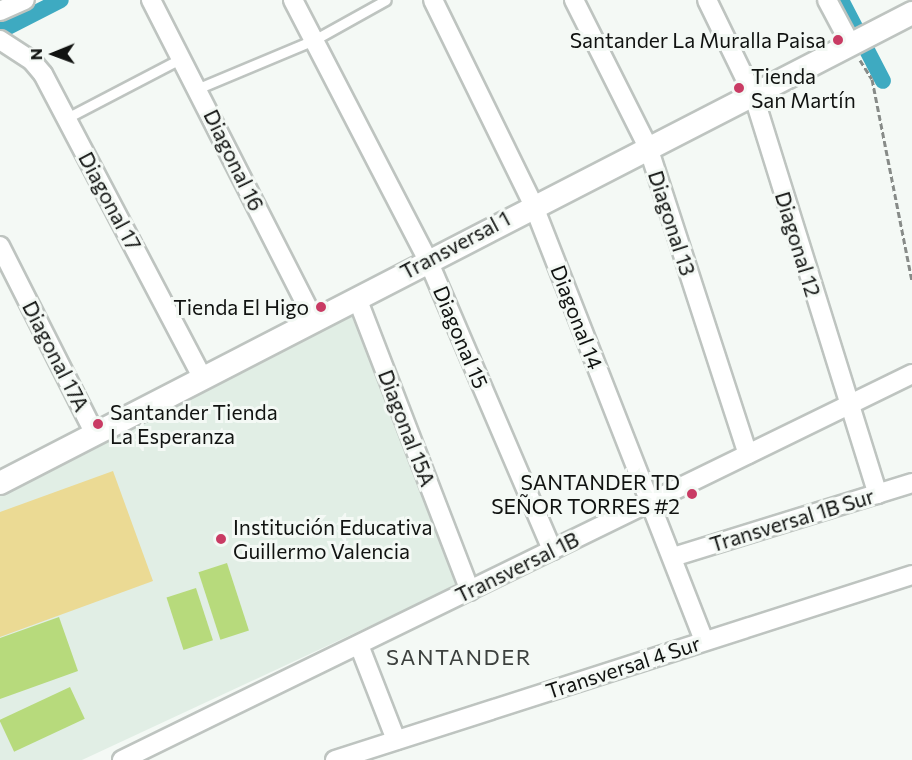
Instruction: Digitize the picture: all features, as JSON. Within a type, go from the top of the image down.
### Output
[{"type":"street","points":[[0,11],[25,0]]},
{"type":"street","name":"Diagonal 16","points":[[151,0],[199,88],[315,322]]},
{"type":"street","name":"Diagonal 15","points":[[293,0],[427,258],[552,550]]},
{"type":"street","name":"Diagonal 14","points":[[433,0],[532,204],[704,640]]},
{"type":"street","name":"Diagonal 13","points":[[574,0],[648,147],[748,454]]},
{"type":"street","name":"Diagonal 12","points":[[707,0],[754,97],[847,406],[878,494]]},
{"type":"street","points":[[827,0],[851,42]]},
{"type":"street","name":"Transversal 1","points":[[0,483],[202,377],[315,322],[427,258],[532,204],[754,97],[851,42],[912,13]]},
{"type":"street","name":"Diagonal 17","points":[[3,47],[43,74],[202,377]]},
{"type":"street","name":"Diagonal 17A","points":[[0,246],[95,434]]},
{"type":"street","name":"Diagonal 15A","points":[[357,298],[470,591]]},
{"type":"street","name":"Transversal 1B","points":[[122,760],[912,374]]},
{"type":"street","name":"Transversal 1B Sur","points":[[673,557],[912,483]]},
{"type":"street","name":"Transversal 4 Sur","points":[[335,760],[912,575]]},
{"type":"street","points":[[358,645],[396,740]]},
{"type":"lane","points":[[199,88],[314,40],[386,0]]},
{"type":"lane","points":[[67,118],[182,57]]},
{"type":"path","points":[[851,42],[872,79],[912,281]]},
{"type":"shaded area","name":"Institución Educativa Guillermo Valencia","points":[[358,312],[460,584],[82,760],[0,760],[0,495]]},
{"type":"shaded area","points":[[113,471],[153,581],[0,637],[0,512]]},
{"type":"building","points":[[227,563],[249,631],[220,640],[198,572]]},
{"type":"building","points":[[196,588],[213,640],[184,650],[167,598]]},
{"type":"building","points":[[59,617],[78,671],[0,699],[0,638]]},
{"type":"building","points":[[70,687],[85,719],[14,752],[0,720]]},
{"type":"waterway","points":[[0,31],[61,0]]},
{"type":"waterway","points":[[841,0],[883,81]]},
{"type":"place","name":"Santander La Muralla Paisa","points":[[838,40]]},
{"type":"place","name":"Tienda San Martín","points":[[739,88]]},
{"type":"place","name":"Tienda El Higo","points":[[321,307]]},
{"type":"place","name":"Santander Tienda La Esperanza","points":[[98,424]]},
{"type":"place","name":"SANTANDER TD SEÑOR TORRES #2","points":[[692,494]]},
{"type":"place","name":"Institución Educativa Guillermo Valencia","points":[[221,539]]},
{"type":"district","name":"SANTANDER","points":[[459,657]]}]
